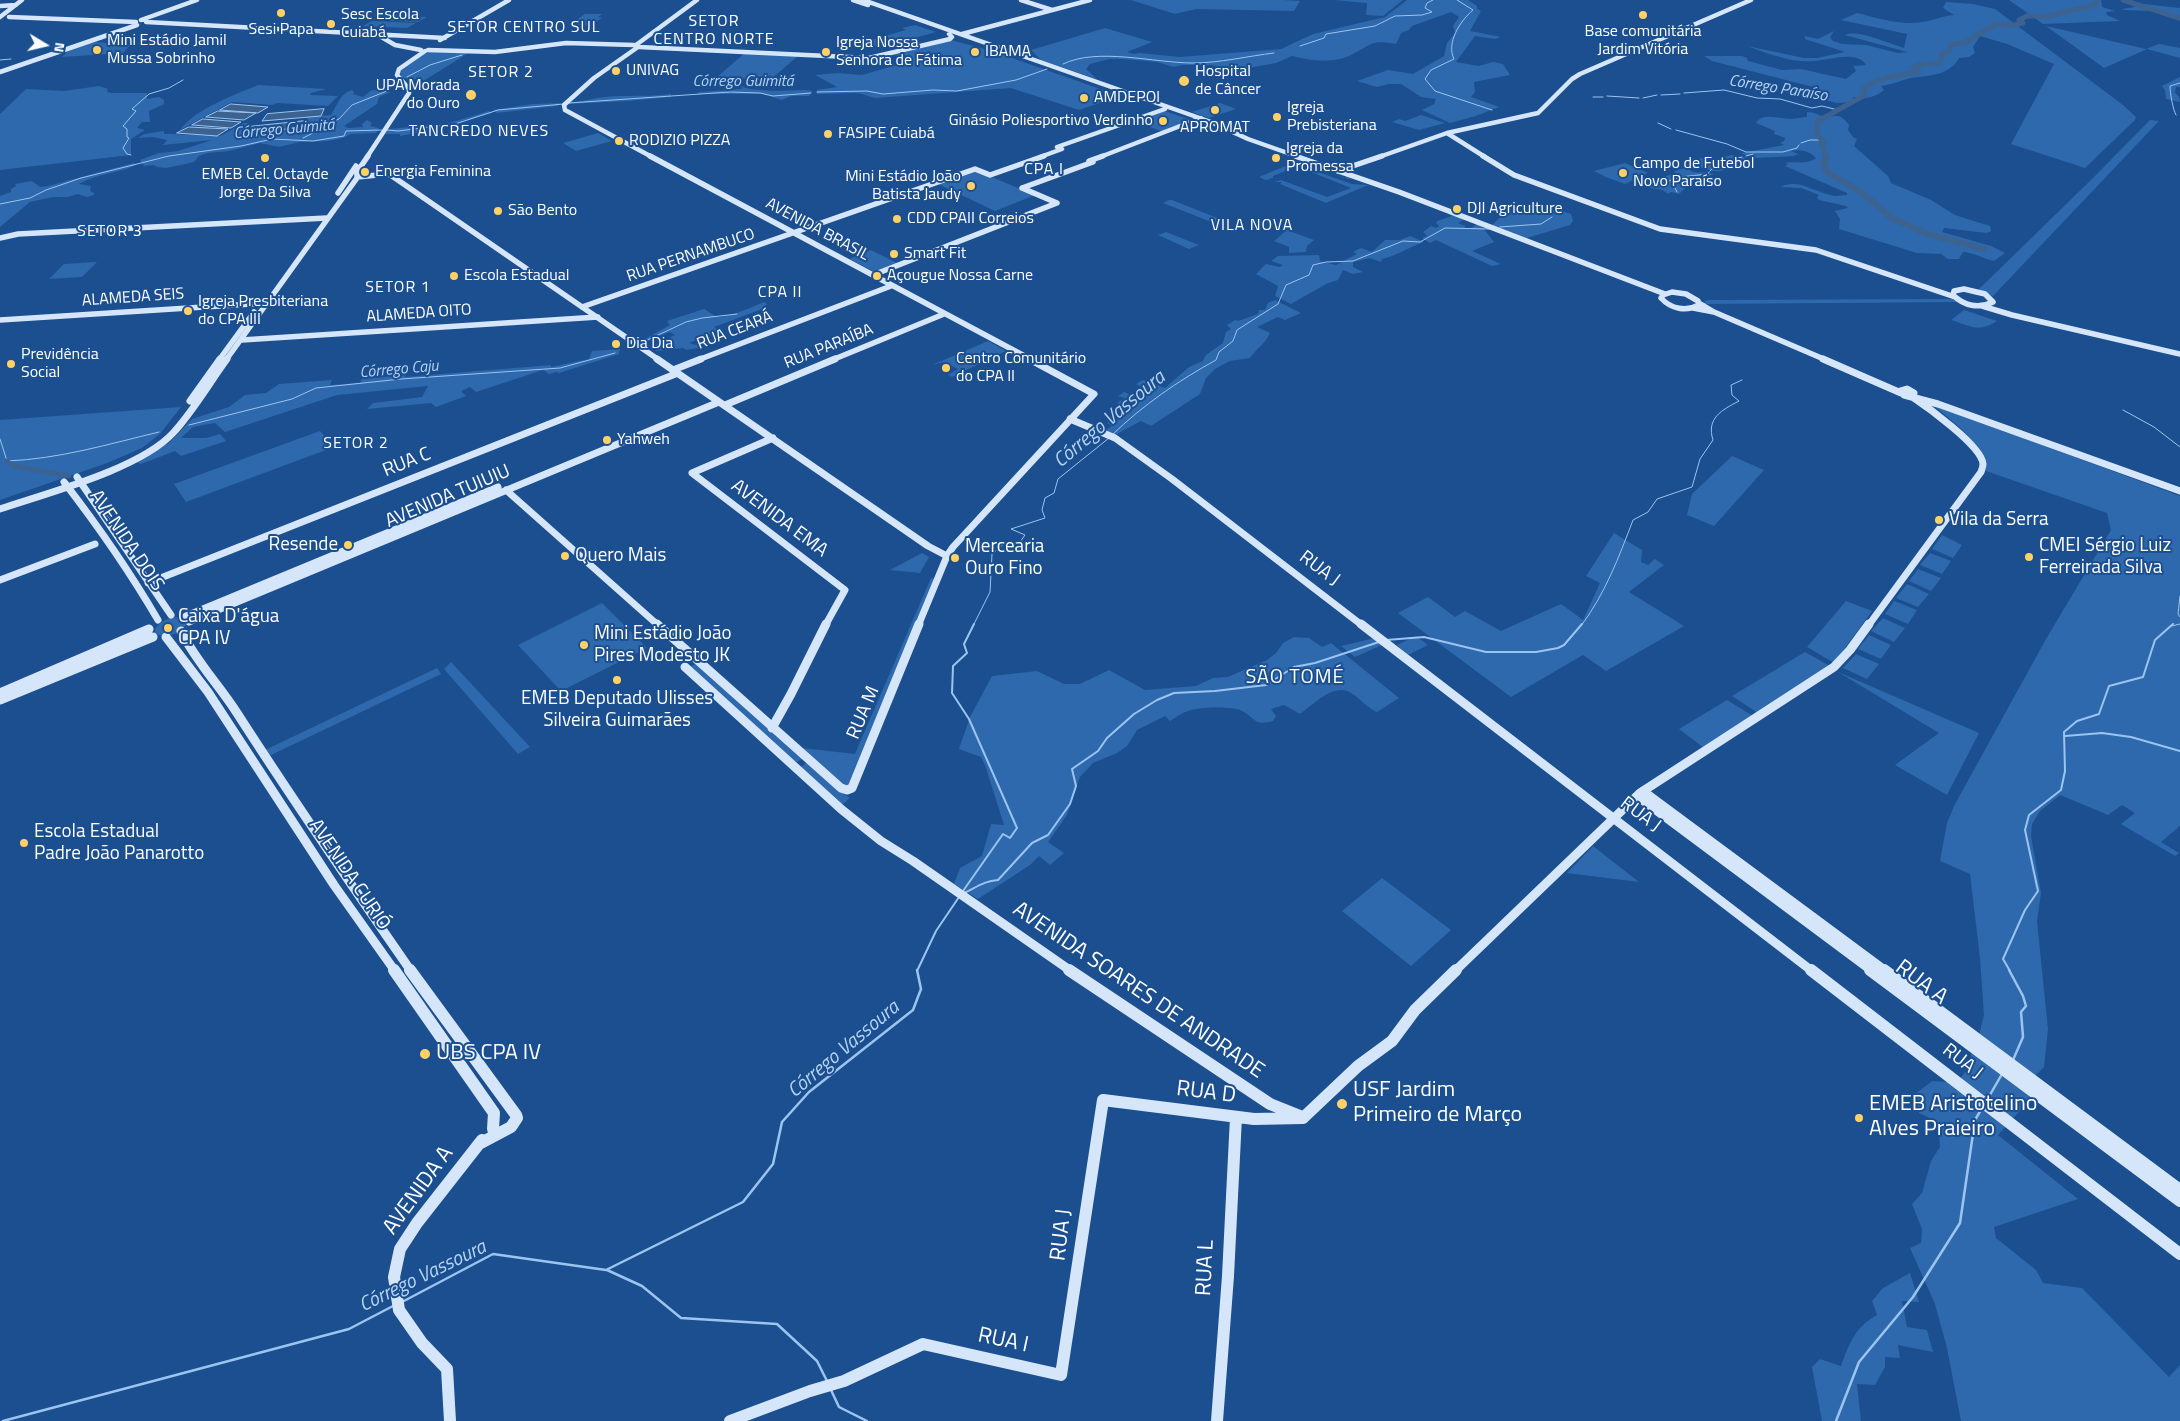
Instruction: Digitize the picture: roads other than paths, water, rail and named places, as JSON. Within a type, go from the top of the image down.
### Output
[{"type":"main road","points":[[0,72],[197,0]]},
{"type":"main road","points":[[146,22],[202,0]]},
{"type":"main road","points":[[651,35],[697,0]]},
{"type":"main road","points":[[854,0],[1165,109],[1199,119],[1216,128],[1495,228],[1665,294],[1686,294],[1695,298],[1699,303],[1714,312],[1868,379],[2180,492]]},
{"type":"main road","points":[[863,0],[1222,127],[1241,136]]},
{"type":"main road","points":[[1021,0],[1054,10]]},
{"type":"main road","points":[[1025,0],[1054,10]]},
{"type":"main road","points":[[954,32],[973,32],[1090,0]]},
{"type":"main road","points":[[1338,171],[1448,133],[1538,113],[1551,102],[1572,78],[1751,0]]},
{"type":"main road","points":[[0,6],[16,5]]},
{"type":"main road","points":[[3,17],[370,34],[381,36],[395,45],[438,50],[495,52],[560,43],[622,45]]},
{"type":"main road","points":[[136,23],[444,38]]},
{"type":"main road","points":[[973,32],[969,35],[973,39]]},
{"type":"main road","points":[[356,178],[357,172],[410,91],[397,75],[399,68],[450,34]]},
{"type":"main road","points":[[437,42],[444,38]]},
{"type":"main road","points":[[636,47],[869,58],[956,38],[966,40]]},
{"type":"main road","name":"AVENIDA BRASIL","points":[[636,47],[583,88],[569,94],[570,96],[565,103],[565,110],[1094,394],[1070,419]]},
{"type":"main road","name":"RUA PERNAMBUCO","points":[[585,309],[976,169],[990,175],[1165,109]]},
{"type":"main road","points":[[999,225],[1057,203],[1022,188],[1199,119]]},
{"type":"main road","points":[[1216,128],[1222,127]]},
{"type":"main road","points":[[174,429],[324,218],[347,179],[384,130]]},
{"type":"main road","points":[[1448,133],[1514,175],[1660,229],[1810,248],[1955,297],[1967,304],[2180,354]]},
{"type":"main road","points":[[347,179],[388,174],[392,176],[928,546],[947,556],[953,547],[1070,419]]},
{"type":"main road","points":[[1955,297],[1953,293],[1958,290],[1980,292],[1992,300],[1991,304],[1982,306]]},
{"type":"main road","points":[[1665,294],[1661,298],[1665,304],[1680,309],[1693,308],[1714,312]]},
{"type":"main road","points":[[1693,308],[1698,306],[1699,303]]},
{"type":"main road","name":"ALAMEDA SEIS","points":[[0,320],[264,304]]},
{"type":"main road","points":[[584,318],[585,309]]},
{"type":"main road","name":"RUA PARAÍBA","points":[[719,402],[944,314]]},
{"type":"main road","name":"ALAMEDA OITO","points":[[584,318],[598,317]]},
{"type":"main road","points":[[0,504],[66,484],[145,454],[165,441],[242,340]]},
{"type":"main road","name":"RUA C","points":[[148,583],[676,371]]},
{"type":"main road","points":[[1612,818],[1640,793],[1834,667],[1878,614],[1900,580],[1981,472],[1983,464],[1972,446],[1942,418],[1908,394]]},
{"type":"main road","name":"AVENIDA TUIUIU","points":[[188,619],[562,464],[719,402]]},
{"type":"main road","name":"RUA J","points":[[1070,419],[1112,436],[2180,1254]]},
{"type":"main road","name":"AVENIDA EMA","points":[[772,728],[795,688],[832,612],[846,590],[692,473],[773,438]]},
{"type":"main road","name":"AVENIDA TUIUIU","points":[[188,619],[506,490],[562,464]]},
{"type":"main road","points":[[506,490],[717,676],[772,728]]},
{"type":"main road","points":[[0,580],[95,544]]},
{"type":"main road","name":"RUA M","points":[[772,728],[841,788],[847,790],[852,788],[947,556]]},
{"type":"main road","points":[[0,693],[151,633],[166,637],[181,631],[188,619],[170,615],[158,620],[151,633],[0,700]]},
{"type":"main road","name":"AVENIDA CURIÓ","points":[[181,631],[358,895],[424,990],[516,1114],[516,1122]]},
{"type":"main road","name":"AVENIDA CURIÓ","points":[[166,637],[198,678],[234,730],[267,784],[345,902],[494,1113],[495,1129]]},
{"type":"main road","name":"AVENIDA SOARES DE ANDRADE","points":[[685,667],[841,809],[881,841],[1029,944],[1270,1104],[1303,1118]]},
{"type":"main road","name":"RUA A","points":[[1640,793],[2008,1067],[2180,1201]]},
{"type":"main road","points":[[345,902],[358,895]]},
{"type":"main road","name":"RUA J","points":[[1061,1375],[1103,1100]]},
{"type":"main road","name":"RUA D","points":[[1103,1100],[1254,1119],[1303,1118]]},
{"type":"main road","name":"RUA L","points":[[1217,1421],[1228,1276],[1236,1117]]},
{"type":"main road","name":"AVENIDA A","points":[[399,1310],[394,1277],[400,1249],[417,1223],[479,1144],[495,1129],[507,1131],[516,1122]]},
{"type":"main road","name":"RUA I","points":[[730,1421],[810,1391],[844,1381],[923,1344],[1061,1375]]},
{"type":"street","points":[[3,17],[22,0]]},
{"type":"street","points":[[450,34],[509,0]]},
{"type":"street","points":[[942,41],[951,38],[949,34]]},
{"type":"street","points":[[622,45],[636,47],[651,35]]},
{"type":"street","points":[[0,238],[18,234],[324,218],[356,178]]},
{"type":"street","points":[[872,275],[999,225]]},
{"type":"street","name":"RUA CEARÁ","points":[[676,371],[891,286]]},
{"type":"street","points":[[242,340],[264,304]]},
{"type":"street","name":"ALAMEDA OITO","points":[[242,340],[584,318]]},
{"type":"street","name":"AVENIDA DOIS","points":[[78,479],[170,615]]},
{"type":"street","points":[[0,509],[66,484]]},
{"type":"street","name":"AVENIDA DOIS","points":[[66,484],[142,592],[158,620]]},
{"type":"street","points":[[1303,1118],[1358,1066],[1392,1041],[1415,1010],[1612,818]]},
{"type":"street","name":"RUA A","points":[[2008,1067],[2180,1190]]},
{"type":"street","points":[[399,1310],[422,1343],[447,1369],[450,1421]]},
{"type":"waterway","points":[[1300,46],[1324,38],[1326,34],[1375,26],[1395,16],[1422,15],[1432,12],[1425,8],[1427,3],[1433,0]]},
{"type":"waterway","points":[[1457,0],[1473,10],[1463,20],[1453,39],[1452,53],[1454,59],[1431,70],[1425,79],[1435,91],[1492,110]]},
{"type":"waterway","points":[[1826,157],[1822,144],[1824,143],[1816,133],[1818,121],[1865,95],[1863,89],[1869,85],[1890,77],[1919,72],[1914,68],[1919,65],[1939,63],[1942,58],[1941,54],[1949,51],[1951,45],[1966,42],[1996,24],[2014,25],[2023,23],[2019,20],[2027,16],[2049,16],[2095,5],[2097,0]]},
{"type":"waterway","points":[[2123,0],[2180,18]]},
{"type":"waterway","points":[[1063,64],[1077,59],[1109,56],[1203,63],[1274,53]]},
{"type":"waterway","points":[[407,77],[430,65],[462,55]]},
{"type":"waterway","points":[[0,60],[11,59]]},
{"type":"waterway","name":"Córrego Guimitá","points":[[817,92],[867,91],[883,94],[933,90],[957,91],[1016,80],[1047,69]]},
{"type":"waterway","points":[[131,155],[127,154],[123,148],[129,138],[127,137],[127,129],[123,126],[136,111],[132,109],[149,94],[169,88],[183,80]]},
{"type":"waterway","points":[[2176,115],[2170,86],[2180,83]]},
{"type":"waterway","name":"Córrego Paraíso","points":[[1684,93],[1724,90],[1757,98],[1780,99],[1812,108],[1822,106],[1838,110]]},
{"type":"waterway","points":[[303,138],[313,133],[318,127],[339,119],[352,105],[387,91]]},
{"type":"waterway","name":"Córrego Guimitá","points":[[569,103],[730,92],[760,93],[773,96],[811,93]]},
{"type":"waterway","name":"Córrego Paraíso","points":[[1661,95],[1680,94]]},
{"type":"waterway","name":"Córrego Paraíso","points":[[1643,98],[1657,95]]},
{"type":"waterway","name":"Córrego Paraíso","points":[[1607,96],[1639,98]]},
{"type":"waterway","name":"Córrego Paraíso","points":[[1593,97],[1603,97]]},
{"type":"waterway","name":"Córrego Guimitá","points":[[387,130],[398,131],[455,124],[498,110],[564,104]]},
{"type":"waterway","points":[[1658,123],[1671,129]]},
{"type":"waterway","name":"Córrego Guimitá","points":[[0,204],[30,198],[46,190],[81,178],[169,156],[241,146],[272,139],[313,141],[344,136],[346,131],[382,130]]},
{"type":"waterway","points":[[1676,130],[1727,144],[1746,152],[1783,152],[1797,148],[1799,145]]},
{"type":"waterway","points":[[1801,143],[1810,140],[1822,140]]},
{"type":"waterway","points":[[1746,156],[1753,154]]},
{"type":"waterway","points":[[1826,156],[1827,159],[1823,164],[1827,172],[1862,193],[1892,218],[1928,234],[1984,249]]},
{"type":"waterway","points":[[1710,171],[1717,164],[1742,157]]},
{"type":"waterway","points":[[1671,180],[1680,177],[1708,174],[1709,172]]},
{"type":"waterway","points":[[1655,186],[1671,180]]},
{"type":"waterway","points":[[1671,180],[1677,192]]},
{"type":"waterway","name":"Córrego Vassoura","points":[[1500,227],[1541,224],[1552,217]]},
{"type":"waterway","name":"Córrego Vassoura","points":[[1112,435],[1161,394],[1216,360],[1219,352],[1233,341],[1237,330],[1278,304],[1286,285],[1309,275],[1313,265],[1326,262],[1353,261],[1403,241],[1420,242],[1445,228],[1489,229]]},
{"type":"waterway","name":"Córrego Caju","points":[[641,343],[686,322],[737,314]]},
{"type":"waterway","name":"Córrego Caju","points":[[189,425],[292,399],[316,388],[401,379],[560,368],[615,353]]},
{"type":"waterway","points":[[1581,626],[1604,588],[1633,520],[1648,512],[1657,499],[1692,487],[1700,459],[1713,440],[1711,432],[1714,420],[1721,411],[1739,401],[1732,395],[1731,385],[1742,380]]},
{"type":"waterway","points":[[2123,410],[2154,427],[2180,447]]},
{"type":"waterway","name":"Córrego Caju","points":[[0,439],[7,461],[65,454],[159,432]]},
{"type":"waterway","name":"Córrego Vassoura","points":[[963,891],[1003,834],[1010,838],[1017,828],[969,719],[952,693],[953,666],[967,653],[964,644],[990,592],[992,554],[1005,543],[1015,549],[1025,535],[1011,529],[1045,518],[1042,510],[1045,498],[1054,493],[1058,479],[1109,438]]},
{"type":"waterway","points":[[7,461],[14,466],[69,476]]},
{"type":"waterway","points":[[2180,596],[2178,614],[2180,617]]},
{"type":"waterway","points":[[1386,640],[1424,637],[1486,652],[1536,652],[1564,645],[1582,624]]},
{"type":"waterway","points":[[2010,971],[2003,959],[2025,910],[2038,891],[2025,830],[2029,815],[2061,790],[2065,771],[2064,732],[2077,721],[2099,714],[2109,686],[2143,677],[2155,640],[2173,624]]},
{"type":"waterway","points":[[2172,626],[2180,624]]},
{"type":"waterway","points":[[964,893],[985,883],[998,880],[1032,843],[1048,835],[1070,804],[1076,786],[1072,769],[1098,751],[1107,738],[1134,714],[1157,700],[1174,693],[1215,691],[1266,685],[1294,667],[1315,663],[1379,642]]},
{"type":"waterway","points":[[2065,736],[2102,733],[2131,737],[2180,751]]},
{"type":"waterway","name":"Córrego Vassoura","points":[[917,971],[936,931],[959,897]]},
{"type":"waterway","points":[[2009,970],[2023,996],[2026,1006],[2021,1012],[2023,1037],[2013,1060]]},
{"type":"waterway","name":"Córrego Vassoura","points":[[402,1302],[493,1254],[606,1270],[743,1202],[773,1164],[782,1122],[809,1092],[913,1010],[921,989],[917,971]]},
{"type":"waterway","points":[[1987,1100],[2002,1074]]},
{"type":"waterway","points":[[1836,1421],[1859,1362],[1913,1297],[1960,1223],[1975,1120],[1982,1108]]},
{"type":"waterway","points":[[607,1270],[642,1286],[681,1318],[777,1324],[817,1361],[827,1381]]},
{"type":"waterway","name":"Córrego Vassoura","points":[[3,1421],[349,1329],[393,1306]]},
{"type":"waterway","points":[[831,1390],[839,1407],[867,1421]]},
{"type":"place","name":"Sesi Papa","points":[[281,13]]},
{"type":"place","name":"Base comunitária Jardim Vitória","points":[[1643,15]]},
{"type":"place","name":"Sesc Escola Cuiabá","points":[[331,24]]},
{"type":"place","name":"Mini Estádio Jamil Mussa Sobrinho","points":[[97,50]]},
{"type":"place","name":"Igreja Nossa Senhora de Fátima","points":[[826,52]]},
{"type":"place","name":"IBAMA","points":[[975,52]]},
{"type":"place","name":"UNIVAG","points":[[616,71]]},
{"type":"place","name":"Hospital de Câncer","points":[[1184,81]]},
{"type":"place","name":"UPA Morada do Ouro","points":[[471,95]]},
{"type":"place","name":"AMDEPOl","points":[[1084,98]]},
{"type":"place","name":"APROMAT","points":[[1215,110]]},
{"type":"place","name":"Igreja Prebisteriana","points":[[1277,117]]},
{"type":"place","name":"Ginásio Poliesportivo Verdinho","points":[[1163,121]]},
{"type":"place","name":"FASIPE Cuiabá","points":[[828,134]]},
{"type":"place","name":"RODIZIO PIZZA","points":[[619,141]]},
{"type":"place","name":"EMEB Cel. Octayde Jorge Da Silva","points":[[265,158]]},
{"type":"place","name":"Igreja da Promessa","points":[[1276,158]]},
{"type":"place","name":"Energia Feminina","points":[[365,172]]},
{"type":"place","name":"Campo de Futebol Novo Paraíso","points":[[1623,173]]},
{"type":"place","name":"Mini Estádio João Batista Jaudy","points":[[971,186]]},
{"type":"place","name":"DJI Agriculture","points":[[1457,209]]},
{"type":"place","name":"São Bento","points":[[498,211]]},
{"type":"place","name":"CDD CPAII Correios","points":[[897,219]]},
{"type":"place","name":"Smart Fit","points":[[894,254]]},
{"type":"place","name":"Escola Estadual","points":[[454,276]]},
{"type":"place","name":"Açougue Nossa Carne","points":[[877,276]]},
{"type":"place","name":"Igreja Presbiteriana do CPA III","points":[[188,311]]},
{"type":"place","name":"Dia Dia","points":[[616,344]]},
{"type":"place","name":"Previdência Social","points":[[11,364]]},
{"type":"place","name":"Centro Comunitário do CPA II","points":[[946,368]]},
{"type":"place","name":"Yahweh","points":[[607,440]]},
{"type":"place","name":"Vila da Serra","points":[[1939,520]]},
{"type":"place","name":"Resende","points":[[348,545]]},
{"type":"place","name":"Quero Mais","points":[[565,556]]},
{"type":"place","name":"CMEI Sérgio Luiz Ferreirada Silva","points":[[2029,557]]},
{"type":"place","name":"Mercearia Ouro Fino","points":[[955,558]]},
{"type":"place","name":"Caixa D'água CPA IV","points":[[168,628]]},
{"type":"place","name":"Mini Estádio João Pires Modesto JK","points":[[584,645]]},
{"type":"place","name":"EMEB Deputado Ulisses Silveira Guimarães","points":[[617,680]]},
{"type":"place","name":"Escola Estadual Padre João Panarotto","points":[[24,843]]},
{"type":"place","name":"UBS CPA IV","points":[[425,1054]]},
{"type":"place","name":"USF Jardim Primeiro de Março","points":[[1342,1104]]},
{"type":"place","name":"EMEB Aristotelino Alves Praieiro","points":[[1859,1118]]},
{"type":"district","name":"SETOR CENTRO SUL","points":[[524,28]]},
{"type":"district","name":"SETOR CENTRO NORTE","points":[[714,31]]},
{"type":"district","name":"SETOR 2","points":[[501,73]]},
{"type":"district","name":"TANCREDO NEVES","points":[[479,132]]},
{"type":"district","name":"CPA I","points":[[1044,170]]},
{"type":"district","name":"VILA NOVA","points":[[1252,226]]},
{"type":"district","name":"SETOR 3","points":[[110,232]]},
{"type":"district","name":"SETOR 1","points":[[398,288]]},
{"type":"district","name":"CPA II","points":[[780,293]]},
{"type":"district","name":"SETOR 2","points":[[356,444]]},
{"type":"district","name":"SÃO TOMÉ","points":[[1295,678]]}]
